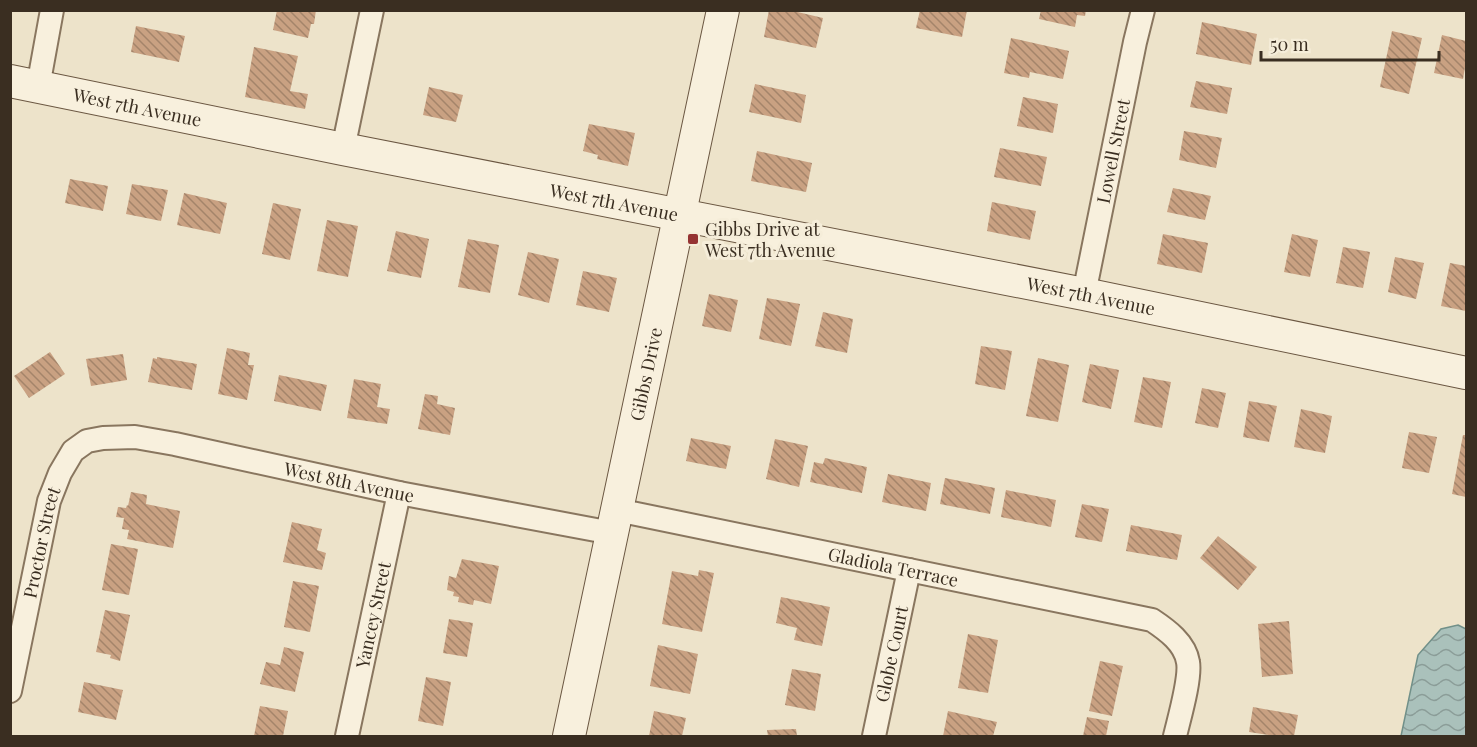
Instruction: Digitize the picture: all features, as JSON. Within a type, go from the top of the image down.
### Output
[{"type":"street","points":[[24,84],[52,10]]},
{"type":"street","points":[[343,149],[372,10]]},
{"type":"street","name":"Gibbs Drive","points":[[569,736],[723,10]]},
{"type":"street","name":"Lowell Street","points":[[1084,294],[1143,10]]},
{"type":"street","name":"West 7th Avenue","points":[[24,84],[1084,294],[1467,373]]},
{"type":"street","name":"West 8th Avenue","points":[[87,441],[135,437],[399,493],[614,522]]},
{"type":"street","name":"Proctor Street","points":[[10,691],[17,628],[50,501],[60,473],[73,451],[87,441]]},
{"type":"street","name":"Yancey Street","points":[[347,736],[399,493]]},
{"type":"street","name":"Gladiola Terrace","points":[[614,522],[909,570],[1152,620],[1168,630],[1183,648],[1188,662],[1175,736]]},
{"type":"street","name":"Globe Court","points":[[874,736],[909,570]]},
{"type":"water","points":[[1458,625],[1466,629],[1466,736],[1401,736],[1418,655],[1441,629]]},
{"type":"building","points":[[277,10],[316,10],[314,24],[311,24],[308,38],[273,30]]},
{"type":"building","points":[[769,10],[789,10],[823,18],[816,48],[764,37]]},
{"type":"building","points":[[920,10],[967,10],[962,37],[916,28]]},
{"type":"building","points":[[1041,10],[1086,10],[1085,16],[1077,15],[1075,27],[1039,19]]},
{"type":"building","points":[[1202,22],[1257,34],[1251,65],[1196,54]]},
{"type":"building","points":[[136,26],[185,36],[179,62],[131,52]]},
{"type":"building","points":[[1392,31],[1422,38],[1409,94],[1380,87]]},
{"type":"building","points":[[1442,35],[1466,41],[1463,79],[1434,73]]},
{"type":"building","points":[[1011,38],[1069,51],[1063,79],[1030,72],[1029,78],[1004,73]]},
{"type":"building","points":[[254,47],[298,56],[290,91],[308,94],[305,109],[245,97]]},
{"type":"building","points":[[1196,81],[1232,88],[1227,114],[1190,107]]},
{"type":"building","points":[[755,84],[806,95],[801,123],[749,112]]},
{"type":"building","points":[[429,87],[463,95],[456,122],[423,115]]},
{"type":"building","points":[[1023,97],[1058,104],[1053,133],[1017,126]]},
{"type":"building","points":[[589,124],[635,133],[628,166],[597,159],[598,155],[583,151]]},
{"type":"building","points":[[1184,131],[1222,138],[1216,168],[1179,160]]},
{"type":"building","points":[[1000,148],[1047,157],[1041,186],[994,177]]},
{"type":"building","points":[[757,151],[812,163],[806,192],[751,181]]},
{"type":"building","points":[[70,179],[108,186],[103,211],[65,203]]},
{"type":"building","points":[[132,184],[168,190],[161,221],[126,214]]},
{"type":"building","points":[[1173,188],[1211,196],[1205,220],[1167,212]]},
{"type":"building","points":[[184,193],[227,203],[220,234],[177,225]]},
{"type":"building","points":[[992,202],[1036,211],[1030,240],[987,231]]},
{"type":"building","points":[[273,203],[301,209],[290,260],[262,254]]},
{"type":"building","points":[[327,220],[358,226],[348,277],[317,271]]},
{"type":"building","points":[[396,231],[429,239],[421,278],[387,271]]},
{"type":"building","points":[[1163,234],[1208,243],[1202,273],[1157,264]]},
{"type":"building","points":[[1292,234],[1318,240],[1310,277],[1284,272]]},
{"type":"building","points":[[468,239],[499,245],[490,293],[458,287]]},
{"type":"building","points":[[1343,247],[1370,252],[1363,288],[1336,283]]},
{"type":"building","points":[[528,252],[559,259],[549,303],[518,295]]},
{"type":"building","points":[[1395,257],[1424,263],[1416,299],[1388,292]]},
{"type":"building","points":[[1450,263],[1466,266],[1466,311],[1441,306]]},
{"type":"building","points":[[583,271],[617,278],[609,312],[576,305]]},
{"type":"building","points":[[709,294],[738,300],[731,332],[702,326]]},
{"type":"building","points":[[767,298],[800,304],[791,346],[759,339]]},
{"type":"building","points":[[823,312],[853,319],[847,353],[815,346]]},
{"type":"building","points":[[981,346],[1012,351],[1005,390],[975,384]]},
{"type":"building","points":[[227,348],[250,353],[248,365],[254,365],[247,400],[218,394]]},
{"type":"building","points":[[50,352],[65,374],[29,398],[14,376]]},
{"type":"building","points":[[123,354],[127,380],[91,386],[86,359]]},
{"type":"building","points":[[157,357],[197,364],[192,390],[148,382],[153,358],[157,359]]},
{"type":"building","points":[[1038,358],[1069,365],[1058,422],[1026,416]]},
{"type":"building","points":[[1090,364],[1119,370],[1111,409],[1082,402]]},
{"type":"building","points":[[279,375],[327,385],[321,411],[274,401]]},
{"type":"building","points":[[1143,377],[1171,382],[1162,428],[1134,422]]},
{"type":"building","points":[[354,379],[381,384],[377,407],[390,409],[387,424],[347,418]]},
{"type":"building","points":[[1202,388],[1226,393],[1218,428],[1195,423]]},
{"type":"building","points":[[425,394],[438,396],[437,404],[455,408],[450,435],[418,429]]},
{"type":"building","points":[[1249,401],[1277,406],[1269,442],[1243,437]]},
{"type":"building","points":[[1301,409],[1332,416],[1325,453],[1294,447]]},
{"type":"building","points":[[1409,432],[1437,437],[1429,473],[1402,468]]},
{"type":"building","points":[[1463,435],[1466,435],[1466,497],[1452,494]]},
{"type":"building","points":[[691,438],[731,446],[726,469],[686,461]]},
{"type":"building","points":[[775,439],[808,446],[799,487],[766,479]]},
{"type":"building","points":[[825,458],[867,467],[862,493],[810,482],[814,462],[823,464]]},
{"type":"building","points":[[888,474],[931,483],[926,511],[882,502]]},
{"type":"building","points":[[945,478],[995,488],[990,514],[940,504]]},
{"type":"building","points":[[1006,490],[1056,500],[1051,527],[1001,517]]},
{"type":"building","points":[[131,492],[147,495],[146,504],[180,511],[173,548],[127,539],[129,530],[122,529],[124,518],[116,517],[118,507],[128,506]]},
{"type":"building","points":[[1082,504],[1109,509],[1102,542],[1075,537]]},
{"type":"building","points":[[292,522],[322,529],[317,550],[326,553],[322,570],[283,562]]},
{"type":"building","points":[[1131,525],[1182,535],[1177,560],[1126,551]]},
{"type":"building","points":[[1218,536],[1257,567],[1238,590],[1200,558]]},
{"type":"building","points":[[111,544],[138,549],[129,595],[102,590]]},
{"type":"building","points":[[462,559],[499,566],[491,604],[474,600],[473,605],[458,602],[459,597],[453,596],[454,592],[447,590],[449,576],[456,578]]},
{"type":"building","points":[[699,570],[714,573],[702,632],[662,624],[672,571],[698,576]]},
{"type":"building","points":[[293,581],[319,586],[310,632],[284,627]]},
{"type":"building","points":[[781,597],[830,607],[822,646],[794,640],[797,628],[776,623]]},
{"type":"building","points":[[105,610],[130,615],[120,661],[110,658],[111,655],[96,652]]},
{"type":"building","points":[[449,619],[473,623],[467,657],[443,653]]},
{"type":"building","points":[[1289,621],[1293,674],[1262,677],[1258,624]]},
{"type":"building","points":[[968,634],[998,640],[988,693],[958,688]]},
{"type":"building","points":[[658,645],[698,654],[690,694],[650,686]]},
{"type":"building","points":[[284,647],[304,652],[295,692],[260,684],[266,662],[280,665]]},
{"type":"building","points":[[1100,661],[1123,666],[1112,716],[1089,711]]},
{"type":"building","points":[[792,669],[821,674],[815,711],[785,705]]},
{"type":"building","points":[[426,677],[451,682],[443,726],[418,721]]},
{"type":"building","points":[[84,682],[123,690],[116,720],[78,712]]},
{"type":"building","points":[[260,706],[288,711],[283,736],[254,736]]},
{"type":"building","points":[[1253,707],[1298,715],[1294,736],[1249,732]]},
{"type":"building","points":[[654,711],[686,718],[682,736],[649,736]]},
{"type":"building","points":[[948,711],[997,722],[993,736],[943,736]]},
{"type":"building","points":[[1087,717],[1109,721],[1106,736],[1083,736]]},
{"type":"building","points":[[796,729],[797,736],[768,736],[767,730]]},
{"type":"place","name":"Gibbs Drive at West 7th Avenue","points":[[693,239]]}]
